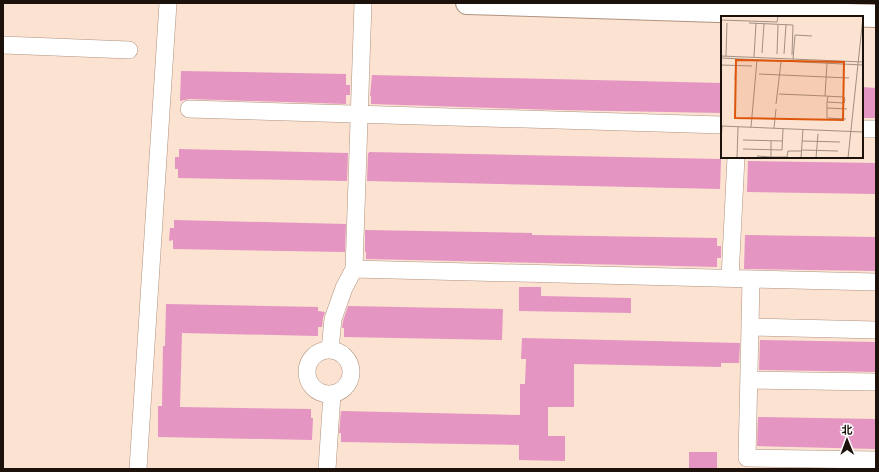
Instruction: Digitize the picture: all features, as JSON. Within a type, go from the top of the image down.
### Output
[{"type":"main road","points":[[468,3],[743,14],[876,16]]},
{"type":"street","points":[[138,469],[168,3]]},
{"type":"street","points":[[330,350],[333,319],[344,288],[354,269],[363,3]]},
{"type":"street","points":[[3,45],[129,50]]},
{"type":"street","points":[[189,109],[721,125]]},
{"type":"street","points":[[863,129],[876,129]]},
{"type":"street","points":[[730,278],[736,158]]},
{"type":"street","points":[[354,269],[876,282]]},
{"type":"street","points":[[751,279],[747,458],[876,460]]},
{"type":"street","points":[[750,327],[876,330]]},
{"type":"street","points":[[327,350],[334,350],[344,356],[348,360],[351,370],[348,384],[342,390],[332,394],[320,393],[314,389],[309,382],[307,375],[309,361],[320,352],[327,350]]},
{"type":"street","points":[[749,380],[876,382]]},
{"type":"street","points":[[327,469],[332,394]]},
{"type":"building","points":[[181,71],[346,74],[346,85],[350,85],[350,95],[346,95],[346,104],[189,99],[180,101]]},
{"type":"building","points":[[372,75],[721,83],[721,113],[557,110],[371,104],[370,96]]},
{"type":"building","points":[[863,87],[876,88],[876,118],[863,118]]},
{"type":"building","points":[[179,149],[348,153],[347,181],[178,178],[178,169],[175,169],[175,157],[179,157]]},
{"type":"building","points":[[369,152],[721,159],[720,189],[367,181]]},
{"type":"building","points":[[748,161],[876,163],[876,194],[747,192]]},
{"type":"building","points":[[174,220],[346,224],[345,252],[173,249],[173,240],[169,241],[170,228],[174,228]]},
{"type":"building","points":[[365,230],[532,233],[532,235],[717,238],[717,246],[721,246],[721,258],[717,258],[717,267],[366,259]]},
{"type":"building","points":[[745,235],[876,237],[876,271],[744,269]]},
{"type":"building","points":[[519,287],[541,287],[541,296],[631,298],[631,313],[519,311]]},
{"type":"building","points":[[166,304],[318,307],[318,311],[325,312],[322,327],[318,327],[318,336],[182,333],[180,407],[311,409],[311,418],[313,418],[312,440],[158,437],[158,406],[162,406],[163,346],[165,346]]},
{"type":"building","points":[[348,306],[503,309],[502,340],[344,337],[344,328],[342,328]]},
{"type":"building","points":[[522,338],[740,343],[739,363],[721,363],[721,367],[574,364],[574,407],[548,407],[548,436],[565,436],[565,461],[519,460],[519,445],[341,442],[341,433],[339,433],[341,411],[520,415],[520,384],[525,384],[526,359],[521,359]]},
{"type":"building","points":[[760,340],[876,342],[876,372],[759,370]]},
{"type":"building","points":[[758,417],[876,419],[876,449],[757,446]]},
{"type":"building","points":[[689,452],[717,452],[717,469],[689,469]]}]
